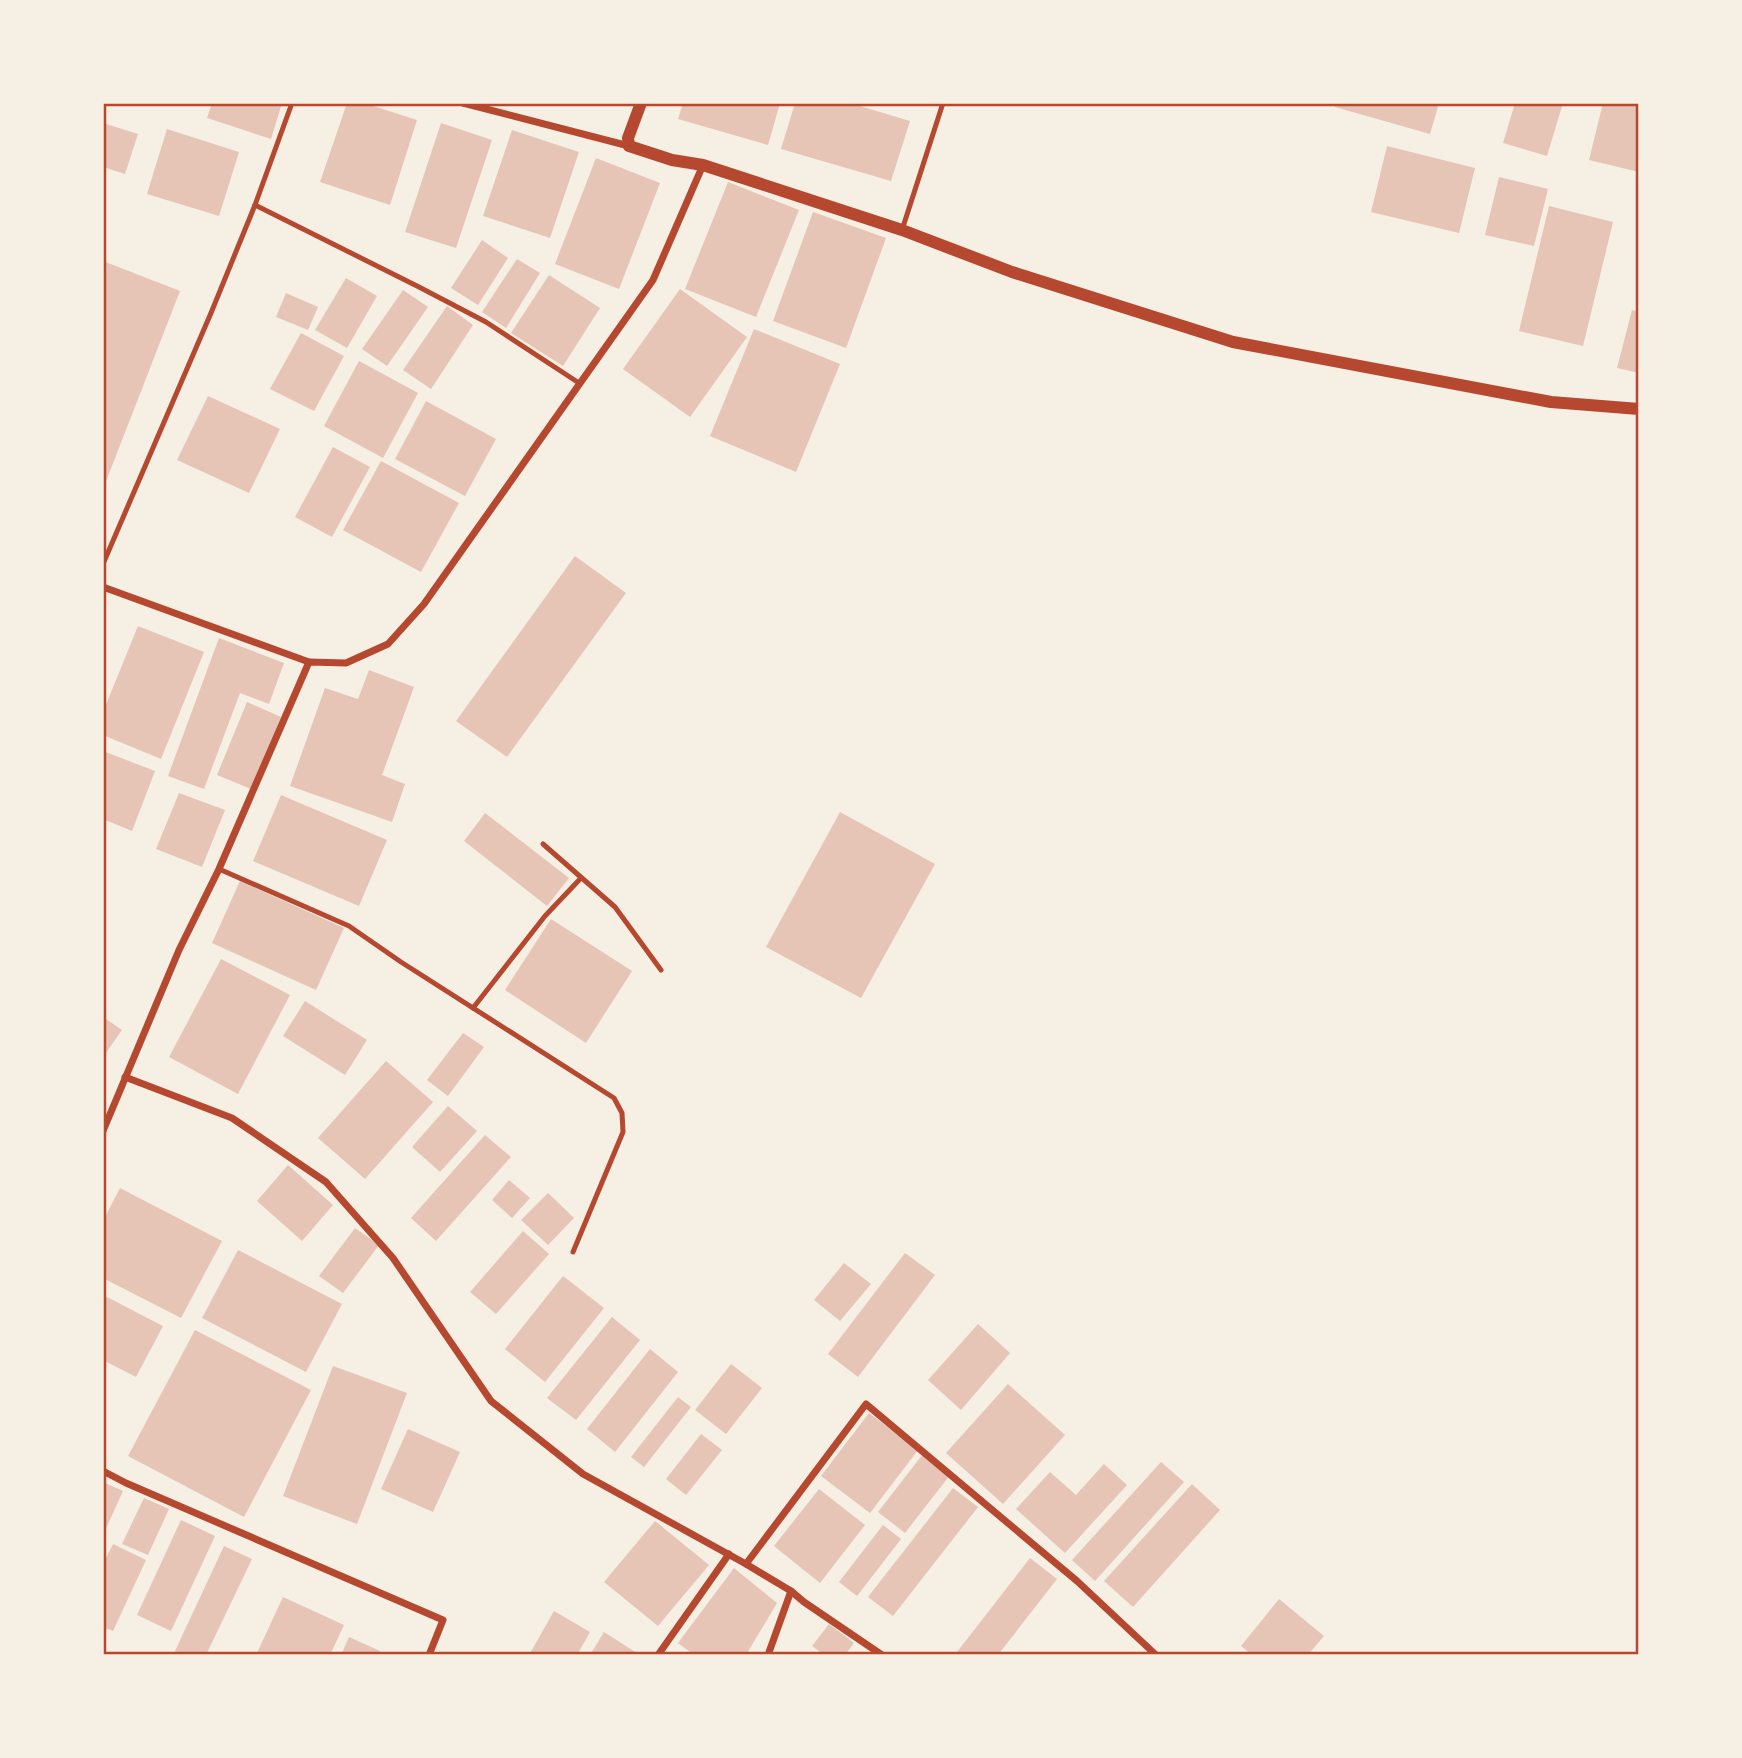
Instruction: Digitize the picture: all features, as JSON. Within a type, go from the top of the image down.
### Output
[{"type":"street","points":[[463,103],[703,166],[902,230],[1012,272],[1233,342],[1551,402],[1639,409]]},
{"type":"street","points":[[629,146],[628,138],[641,103]]},
{"type":"street","points":[[103,587],[309,662],[346,663],[388,644],[424,604],[653,280],[703,166]]},
{"type":"street","points":[[103,1131],[178,950],[219,869],[309,662]]},
{"type":"street","points":[[125,1077],[232,1118],[326,1182],[393,1258],[491,1401],[583,1474],[791,1591],[882,1655]]},
{"type":"street","points":[[746,1564],[866,1404],[1077,1581],[1156,1655]]},
{"type":"street","points":[[103,1471],[443,1620],[429,1655]]},
{"type":"street","points":[[657,1655],[729,1554]]},
{"type":"street","points":[[768,1655],[791,1591]]},
{"type":"lane","points":[[103,564],[211,313],[255,205],[292,103]]},
{"type":"lane","points":[[902,230],[943,103]]},
{"type":"lane","points":[[255,205],[486,322],[579,383]]},
{"type":"lane","points":[[543,844],[615,907],[661,971]]},
{"type":"lane","points":[[219,869],[349,926],[473,1009],[614,1098],[622,1113],[622,1132],[573,1252]]},
{"type":"lane","points":[[473,1009],[545,916],[581,878]]},
{"type":"building","points":[[212,103],[282,103],[271,139],[207,118]]},
{"type":"building","points":[[347,103],[364,103],[417,120],[390,205],[320,182]]},
{"type":"building","points":[[683,103],[780,103],[768,145],[678,119]]},
{"type":"building","points":[[795,103],[850,103],[910,121],[891,181],[781,149]]},
{"type":"building","points":[[1335,103],[1439,103],[1430,134],[1335,107]]},
{"type":"building","points":[[1515,103],[1563,103],[1547,156],[1503,143]]},
{"type":"building","points":[[1603,103],[1639,106],[1639,172],[1589,160]]},
{"type":"building","points":[[103,123],[138,134],[125,174],[103,167]]},
{"type":"building","points":[[441,123],[492,140],[456,248],[405,232]]},
{"type":"building","points":[[167,129],[239,152],[219,216],[147,194]]},
{"type":"building","points":[[512,130],[579,152],[550,238],[483,216]]},
{"type":"building","points":[[1387,146],[1475,168],[1459,233],[1371,212]]},
{"type":"building","points":[[596,158],[660,183],[619,289],[555,264]]},
{"type":"building","points":[[1499,177],[1548,189],[1534,246],[1485,235]]},
{"type":"building","points":[[728,182],[799,210],[756,317],[685,289]]},
{"type":"building","points":[[1549,206],[1613,222],[1583,346],[1519,331]]},
{"type":"building","points":[[813,212],[886,238],[846,348],[773,321]]},
{"type":"building","points":[[482,240],[508,258],[478,305],[451,288]]},
{"type":"building","points":[[517,259],[540,273],[506,328],[482,312]]},
{"type":"building","points":[[103,261],[180,291],[103,489]]},
{"type":"building","points":[[549,275],[600,308],[563,366],[511,333]]},
{"type":"building","points":[[346,278],[377,296],[347,348],[315,330]]},
{"type":"building","points":[[680,289],[747,337],[690,417],[623,369]]},
{"type":"building","points":[[403,290],[428,307],[387,366],[362,349]]},
{"type":"building","points":[[286,293],[318,307],[308,330],[276,317]]},
{"type":"building","points":[[447,306],[473,325],[431,389],[403,370]]},
{"type":"building","points":[[1632,310],[1639,312],[1639,373],[1617,368]]},
{"type":"building","points":[[754,329],[840,364],[796,472],[710,436]]},
{"type":"building","points":[[301,333],[344,356],[314,411],[270,389]]},
{"type":"building","points":[[359,361],[418,393],[383,458],[324,426]]},
{"type":"building","points":[[208,396],[280,429],[249,493],[177,460]]},
{"type":"building","points":[[426,401],[496,439],[465,496],[395,459]]},
{"type":"building","points":[[333,447],[370,467],[332,537],[295,517]]},
{"type":"building","points":[[381,461],[459,503],[421,572],[343,530]]},
{"type":"building","points":[[575,556],[626,593],[507,757],[456,721]]},
{"type":"building","points":[[138,626],[204,652],[161,759],[103,735],[103,712]]},
{"type":"building","points":[[219,638],[284,663],[269,704],[240,693],[204,789],[168,776]]},
{"type":"building","points":[[369,670],[414,687],[382,775],[405,784],[392,822],[290,786],[325,688],[358,699]]},
{"type":"building","points":[[247,702],[281,717],[251,789],[217,775]]},
{"type":"building","points":[[103,751],[155,771],[132,831],[103,819]]},
{"type":"building","points":[[179,793],[225,810],[202,867],[156,849]]},
{"type":"building","points":[[281,795],[387,840],[359,906],[253,861]]},
{"type":"building","points":[[840,812],[935,864],[861,998],[766,947]]},
{"type":"building","points":[[485,813],[569,878],[547,906],[464,841]]},
{"type":"building","points":[[240,881],[344,928],[316,990],[212,943]]},
{"type":"building","points":[[551,919],[632,971],[586,1043],[505,990]]},
{"type":"building","points":[[221,959],[290,995],[238,1094],[169,1057]]},
{"type":"building","points":[[305,1001],[367,1040],[345,1075],[283,1036]]},
{"type":"building","points":[[103,1017],[122,1030],[103,1057]]},
{"type":"building","points":[[463,1033],[484,1047],[448,1096],[427,1080]]},
{"type":"building","points":[[386,1061],[433,1102],[365,1179],[318,1138]]},
{"type":"building","points":[[448,1106],[477,1131],[440,1172],[412,1147]]},
{"type":"building","points":[[485,1135],[511,1157],[436,1241],[411,1218]]},
{"type":"building","points":[[288,1165],[333,1205],[302,1241],[257,1201]]},
{"type":"building","points":[[509,1180],[530,1198],[512,1218],[492,1200]]},
{"type":"building","points":[[120,1188],[222,1241],[181,1318],[103,1278],[103,1221]]},
{"type":"building","points":[[548,1193],[574,1218],[548,1245],[521,1220]]},
{"type":"building","points":[[355,1228],[379,1245],[343,1293],[319,1276]]},
{"type":"building","points":[[523,1231],[549,1254],[496,1314],[470,1292]]},
{"type":"building","points":[[238,1250],[342,1304],[306,1372],[202,1318]]},
{"type":"building","points":[[905,1253],[935,1275],[858,1377],[828,1354]]},
{"type":"building","points":[[844,1263],[871,1284],[840,1321],[814,1300]]},
{"type":"building","points":[[563,1276],[604,1308],[545,1382],[505,1349]]},
{"type":"building","points":[[103,1295],[163,1326],[136,1377],[103,1360]]},
{"type":"building","points":[[612,1317],[640,1340],[576,1420],[547,1398]]},
{"type":"building","points":[[978,1324],[1010,1353],[961,1410],[928,1380]]},
{"type":"building","points":[[195,1330],[311,1390],[244,1517],[128,1456]]},
{"type":"building","points":[[650,1349],[678,1372],[615,1452],[587,1429]]},
{"type":"building","points":[[731,1364],[762,1388],[726,1434],[695,1410]]},
{"type":"building","points":[[333,1366],[407,1393],[357,1524],[283,1496]]},
{"type":"building","points":[[1008,1384],[1065,1435],[1003,1504],[946,1453]]},
{"type":"building","points":[[678,1397],[691,1407],[644,1467],[631,1457]]},
{"type":"building","points":[[869,1413],[918,1450],[870,1513],[821,1476]]},
{"type":"building","points":[[408,1429],[460,1452],[433,1512],[381,1489]]},
{"type":"building","points":[[701,1434],[722,1450],[686,1495],[666,1479]]},
{"type":"building","points":[[923,1454],[950,1475],[905,1533],[878,1512]]},
{"type":"building","points":[[1161,1462],[1184,1482],[1095,1581],[1072,1560]]},
{"type":"building","points":[[1104,1464],[1127,1485],[1065,1553],[1016,1509],[1050,1472],[1076,1495]]},
{"type":"building","points":[[103,1482],[123,1491],[103,1535]]},
{"type":"building","points":[[1192,1484],[1220,1510],[1133,1607],[1104,1581]]},
{"type":"building","points":[[953,1488],[978,1507],[893,1616],[868,1597]]},
{"type":"building","points":[[819,1489],[865,1525],[820,1583],[774,1546]]},
{"type":"building","points":[[144,1498],[169,1509],[148,1555],[122,1544]]},
{"type":"building","points":[[181,1520],[215,1536],[171,1631],[137,1615]]},
{"type":"building","points":[[655,1521],[709,1565],[658,1626],[604,1582]]},
{"type":"building","points":[[883,1525],[901,1539],[857,1596],[839,1582]]},
{"type":"building","points":[[113,1544],[146,1560],[113,1631],[103,1627],[103,1564]]},
{"type":"building","points":[[224,1546],[252,1559],[206,1655],[183,1655],[175,1651]]},
{"type":"building","points":[[1030,1558],[1057,1579],[998,1655],[960,1655],[957,1652]]},
{"type":"building","points":[[734,1568],[777,1603],[746,1655],[694,1655],[678,1643]]},
{"type":"building","points":[[283,1597],[344,1625],[330,1655],[256,1655]]},
{"type":"building","points":[[1279,1599],[1324,1636],[1308,1655],[1252,1655],[1241,1646]]},
{"type":"building","points":[[554,1611],[590,1632],[577,1655],[529,1655]]},
{"type":"building","points":[[829,1624],[854,1643],[845,1655],[824,1655],[812,1646]]},
{"type":"building","points":[[604,1632],[640,1655],[590,1655]]},
{"type":"building","points":[[349,1637],[380,1651],[378,1655],[341,1655]]}]
